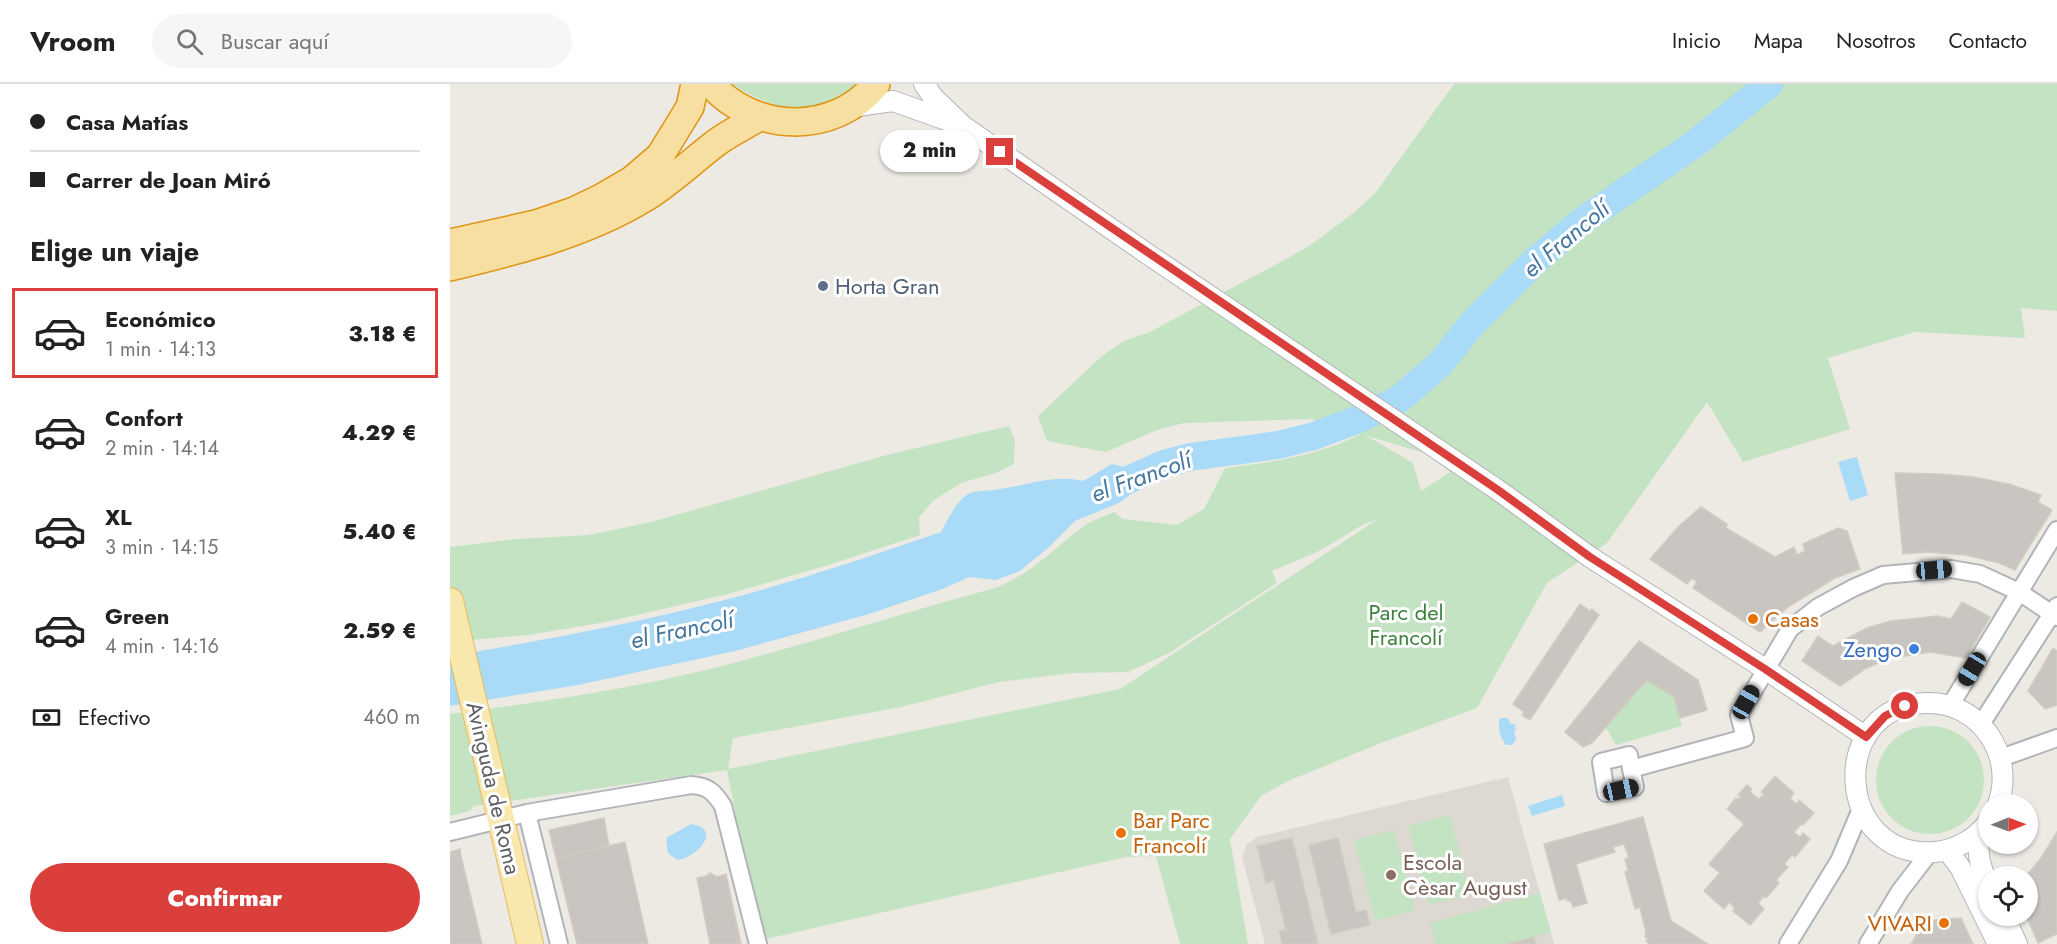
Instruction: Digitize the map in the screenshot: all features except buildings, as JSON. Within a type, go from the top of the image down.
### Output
[{"type":"highway","points":[[450,243],[536,224],[574,211],[632,180],[660,156],[690,107],[695,84]]},
{"type":"highway","points":[[711,84],[730,103],[759,117],[778,122],[801,122],[827,117],[848,108],[876,84]]},
{"type":"highway","points":[[450,267],[539,243],[582,229],[615,214],[645,198],[718,141],[759,117]]},
{"type":"main road","name":"Avinguda de Roma","points":[[450,601],[530,944]]},
{"type":"street","points":[[848,108],[927,97],[963,126],[1149,255],[1498,490],[1590,557],[1866,737]]},
{"type":"street","points":[[1950,705],[2057,530]]},
{"type":"street","points":[[1631,769],[1745,738],[1739,715],[1790,629],[1818,607],[1883,574],[1951,569],[1980,574],[2056,612],[1981,724]]},
{"type":"street","points":[[1978,831],[1965,843],[1938,851],[1904,848],[1884,837],[1868,822],[1861,809],[1854,778],[1858,752],[1866,737],[1885,716],[1905,706],[1924,703],[1950,705],[1981,724],[1990,735],[2001,758],[2003,777],[2000,794]]},
{"type":"street","points":[[2001,758],[2057,738]]},
{"type":"street","points":[[450,832],[527,813],[691,785],[705,786],[715,792],[723,806],[758,944]]},
{"type":"street","points":[[1788,944],[1839,861],[1861,809]]},
{"type":"street","name":"Avinguda de Roma","points":[[527,813],[559,944]]},
{"type":"street","points":[[1868,944],[1900,891],[1938,851]]},
{"type":"street","points":[[1938,851],[1960,867],[1998,944]]},
{"type":"street","name":"Avinguda de Roma","points":[[521,906],[525,944]]},
{"type":"street","points":[[2009,926],[2018,944]]},
{"type":"shaded area","name":"Escola Cèsar August","points":[[1508,777],[1554,944],[1265,944],[1242,857],[1247,844],[1257,837]]},
{"type":"green space","points":[[733,84],[857,84],[827,102],[795,107],[764,101]]},
{"type":"green space","name":"Parc del Francolí","points":[[1454,84],[2057,84],[2057,311],[2021,308],[2025,338],[1915,332],[1828,358],[1850,429],[1743,462],[1707,402],[1607,543],[1547,583],[1477,708],[1381,743],[1288,781],[1261,796],[1230,839],[1248,944],[1180,944],[1156,856],[1126,857],[766,939],[737,822],[727,770],[474,806],[470,811],[450,816],[450,714],[657,681],[785,649],[995,588],[1030,569],[1084,526],[1101,517],[1114,512],[1123,519],[1177,525],[1204,509],[1225,468],[1312,453],[1361,434],[1311,419],[1184,423],[1157,430],[1106,452],[1047,441],[1038,416],[1102,356],[1124,341],[1150,332],[1312,244],[1356,211],[1376,192]],"holes":[[[1367,436],[1428,454],[1450,472],[1421,491],[1413,463]],[[1378,519],[1120,689],[728,769],[733,738],[901,707],[999,682],[1073,673],[1128,672],[1169,653],[1277,583],[1272,571],[1319,551],[1364,524]]]},
{"type":"green space","points":[[1009,426],[1015,441],[1014,464],[996,473],[961,483],[934,500],[919,517],[920,535],[822,567],[728,594],[606,622],[528,635],[450,642],[450,547],[517,539],[589,535],[651,522],[887,455]]},
{"type":"green space","points":[[1647,680],[1674,697],[1682,726],[1616,745],[1606,728]]},
{"type":"green space","points":[[1919,727],[1941,727],[1960,735],[1975,750],[1983,769],[1983,791],[1982,794],[1978,794],[1978,805],[1975,810],[1960,825],[1941,833],[1919,833],[1900,825],[1885,810],[1877,791],[1877,769],[1885,750],[1900,735]]},
{"type":"green space","points":[[1450,815],[1470,895],[1428,905],[1408,826]]},
{"type":"green space","points":[[1394,830],[1415,910],[1375,921],[1354,840]]},
{"type":"green space","points":[[1540,893],[1551,932],[1506,944],[1435,944],[1430,923]]},
{"type":"water","points":[[1857,457],[1868,495],[1850,501],[1838,462]]},
{"type":"water","points":[[1112,464],[1125,467],[1135,491],[1119,503],[1075,521],[1048,548],[1020,571],[996,580],[969,577],[945,588],[869,614],[735,651],[578,685],[450,706],[450,656],[630,622],[762,590],[941,532],[956,506],[968,494],[1052,479],[1083,481]]},
{"type":"water","points":[[1500,718],[1508,718],[1511,724],[1515,724],[1516,740],[1512,745],[1506,745],[1502,739],[1499,728]]},
{"type":"water","points":[[1562,795],[1565,806],[1532,816],[1528,806]]},
{"type":"water","points":[[691,824],[701,827],[706,837],[692,854],[677,860],[668,853],[666,838]]},
{"type":"waterway","name":"el Francolí","points":[[1094,495],[1164,464],[1190,457],[1278,445],[1314,436],[1359,419],[1398,400],[1440,364],[1471,325],[1535,261],[1585,219],[1696,143],[1769,84]]},
{"type":"place","name":"Horta Gran","points":[[823,286]]},
{"type":"place","name":"Casas","points":[[1753,619]]},
{"type":"place","name":"Zengo","points":[[1914,649]]},
{"type":"place","name":"Bar Parc Francolí","points":[[1121,833]]},
{"type":"place","name":"Escola Cèsar August","points":[[1391,875]]},
{"type":"place","name":"VIVARI","points":[[1944,923]]},
{"type":"route","points":[[1000,152],[1498,490],[1590,557],[1866,737],[1885,716],[1905,706]]}]
